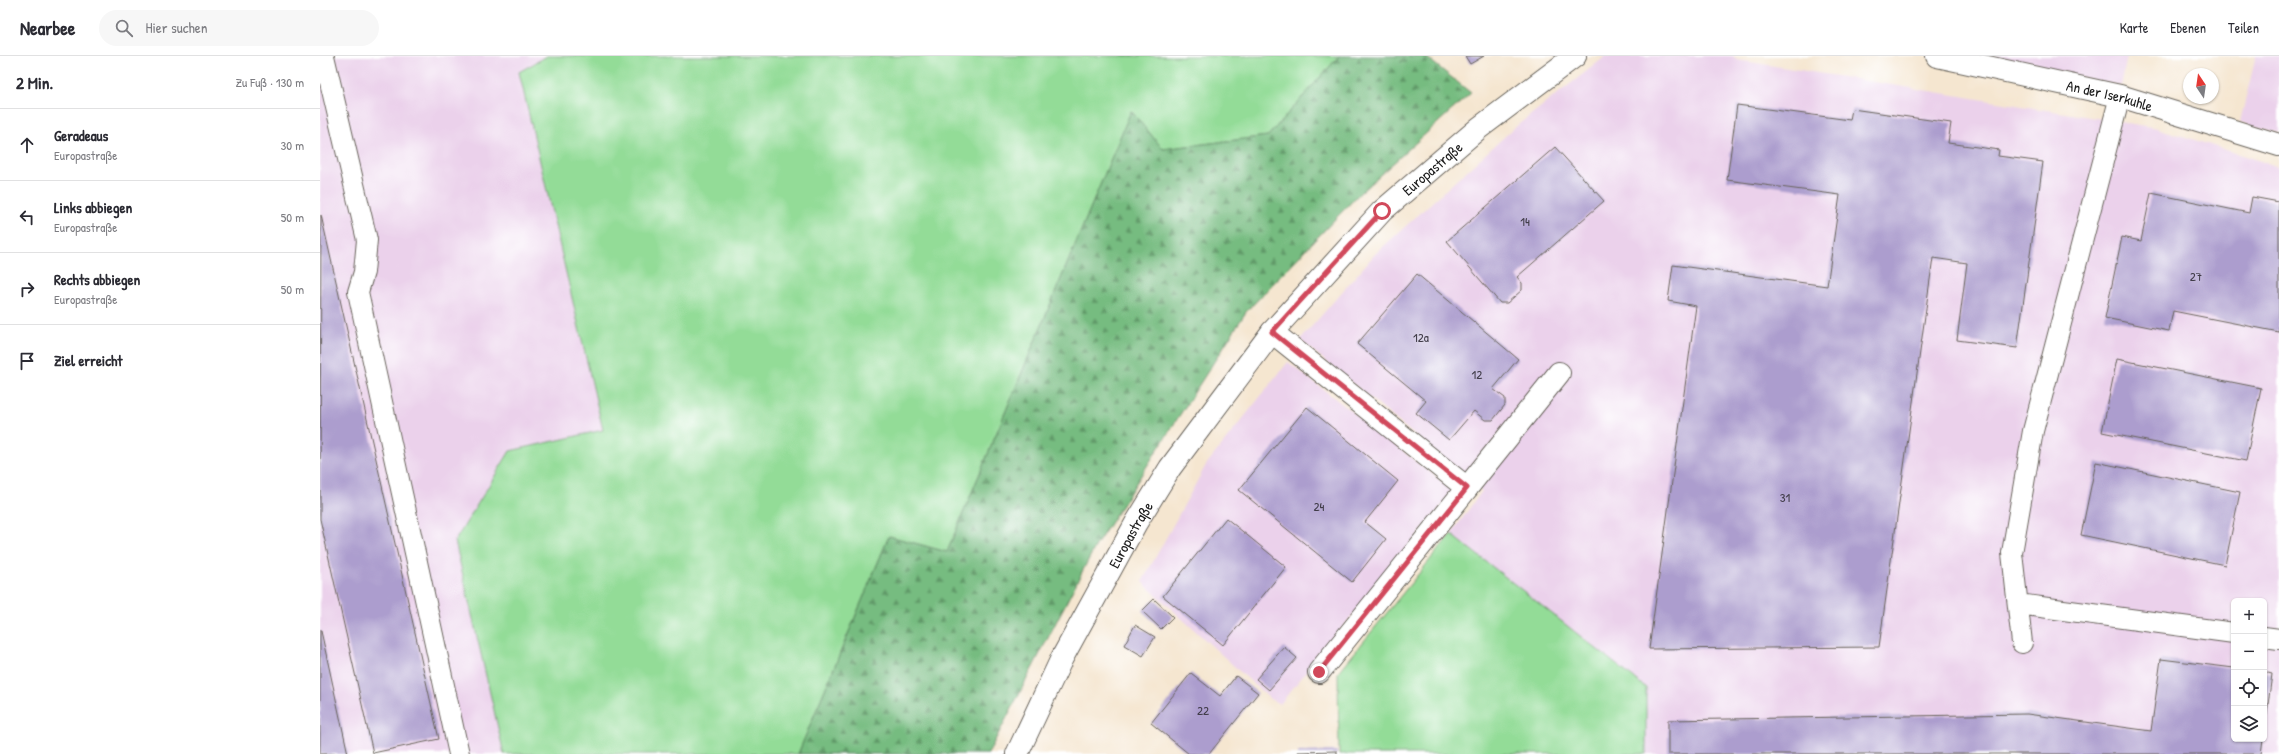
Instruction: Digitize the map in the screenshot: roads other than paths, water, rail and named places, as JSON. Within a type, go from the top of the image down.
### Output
[{"type":"street","name":"Europastraße","points":[[1016,754],[1062,658],[1136,523],[1170,468],[1272,332],[1382,211],[1479,128],[1575,56]]},
{"type":"street","name":"An der Iserkuhle","points":[[1937,56],[2120,96],[2279,144]]},
{"type":"street","points":[[1272,332],[1467,488]]},
{"type":"street","points":[[1319,672],[1559,373]]},
{"type":"lane","points":[[324,56],[367,240],[364,272],[358,292],[459,754]]},
{"type":"lane","points":[[2022,644],[2012,553],[2033,431],[2120,96]]},
{"type":"lane","points":[[2018,604],[2231,633]]},
{"type":"lane","points":[[2267,637],[2279,639]]}]
